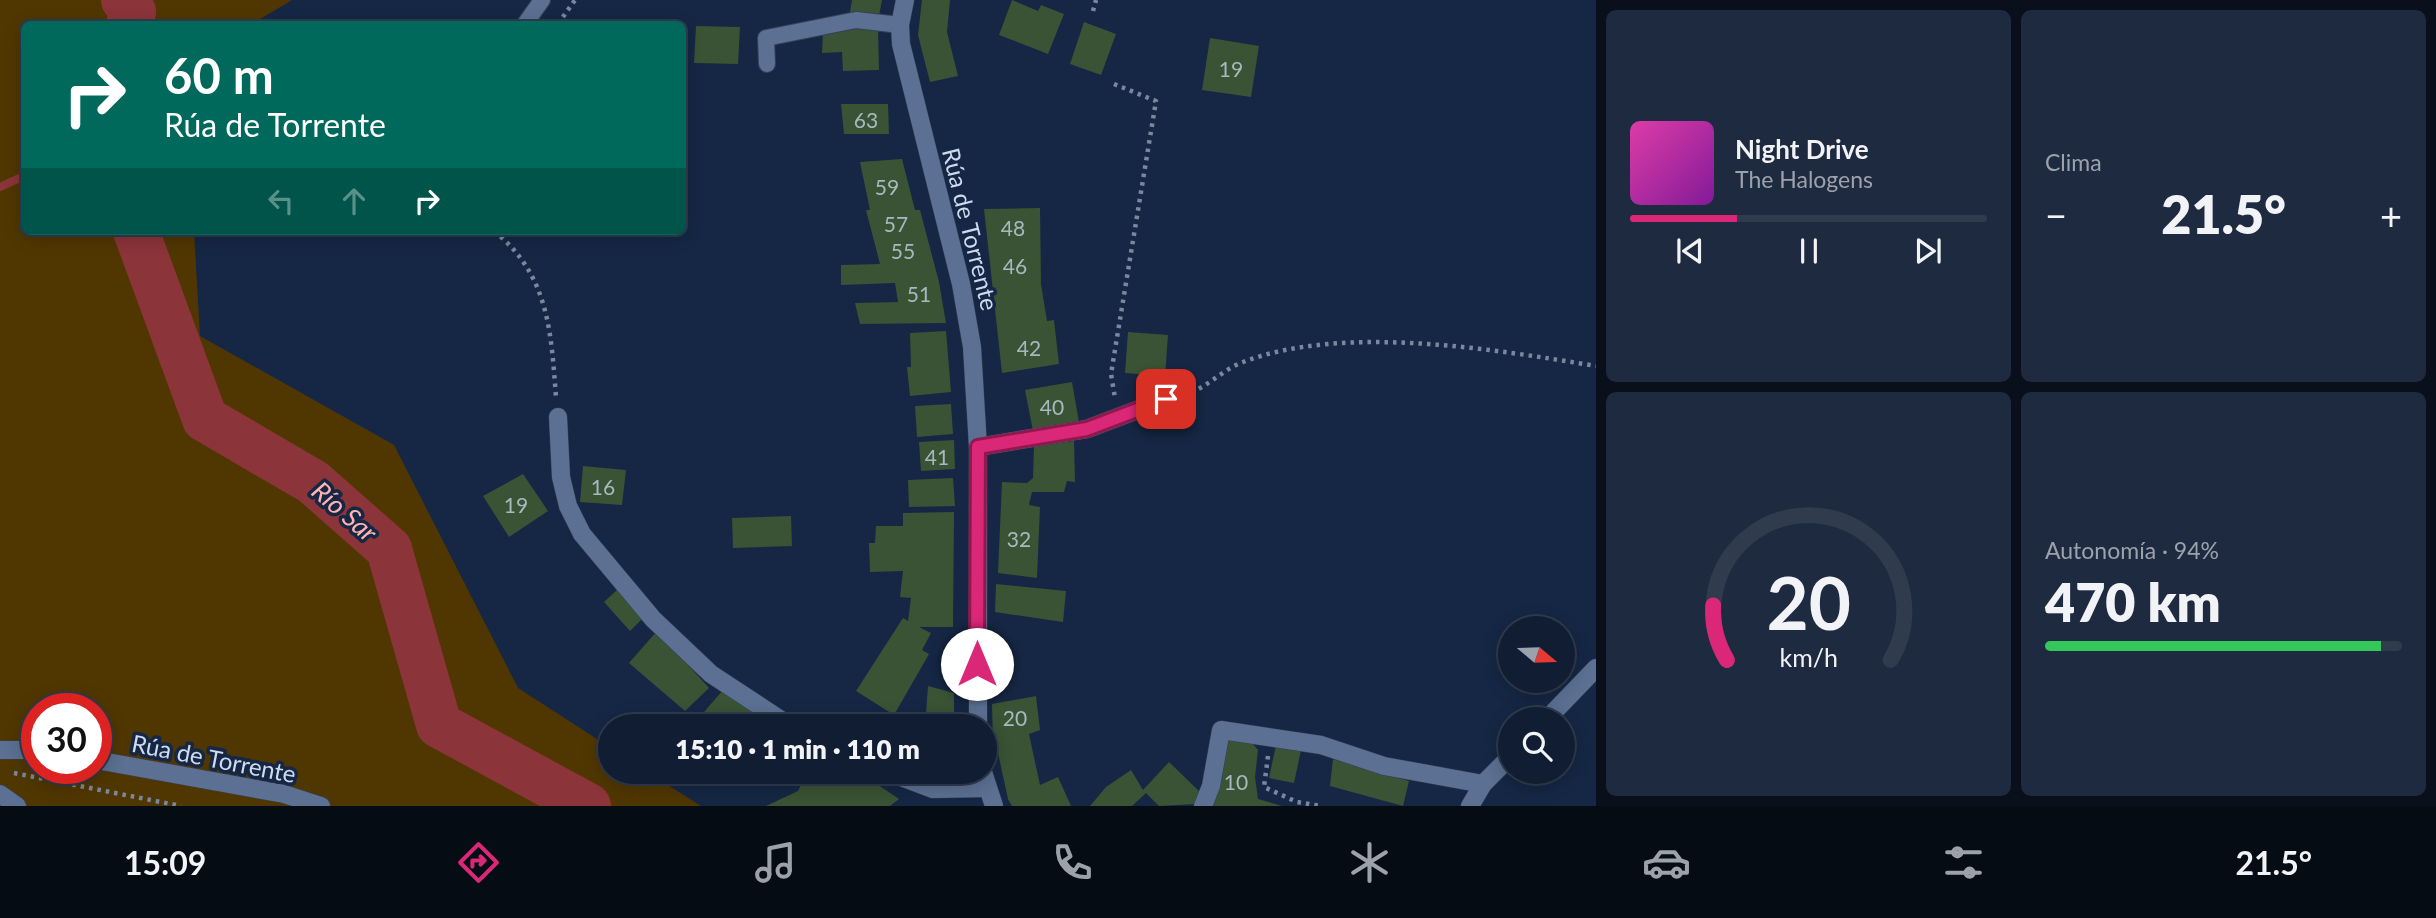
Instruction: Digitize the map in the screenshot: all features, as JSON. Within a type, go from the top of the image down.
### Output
[{"type":"street","name":"Rúa de Torrente","points":[[905,0],[900,25],[916,111],[968,315],[978,447],[978,714]]},
{"type":"street","points":[[978,447],[1087,429],[1166,399]]},
{"type":"street","points":[[558,417],[561,477],[568,506],[582,534],[653,619],[710,674],[772,714]]},
{"type":"street","points":[[1559,707],[1596,668]]},
{"type":"street","points":[[1203,806],[1211,786],[1221,730],[1321,745],[1384,766],[1483,785]]},
{"type":"street","points":[[0,750],[21,750]]},
{"type":"street","name":"Rúa de Torrente","points":[[112,764],[284,794],[321,806]]},
{"type":"street","points":[[1470,806],[1483,785],[1498,769]]},
{"type":"street","points":[[920,784],[933,789],[962,784]]},
{"type":"street","points":[[986,784],[994,806]]},
{"type":"street","points":[[0,794],[17,806]]},
{"type":"lane","points":[[527,21],[542,0]]},
{"type":"lane","points":[[768,64],[766,38],[856,20],[900,25]]},
{"type":"path","points":[[560,21],[575,0]]},
{"type":"path","points":[[1093,11],[1097,0]]},
{"type":"path","points":[[1114,84],[1156,101],[1111,374],[1118,417]]},
{"type":"path","points":[[498,235],[530,267],[540,289],[553,352],[558,417]]},
{"type":"path","points":[[1166,399],[1200,391],[1241,362],[1322,343],[1485,348],[1596,366]]},
{"type":"path","points":[[1270,737],[1264,787],[1297,802],[1321,806]]},
{"type":"path","points":[[10,773],[181,806]]},
{"type":"shaded area","points":[[0,0],[292,0],[257,21],[21,21],[21,235],[194,235],[200,336],[394,445],[518,688],[598,740],[598,784],[666,784],[701,806],[0,806]]},
{"type":"building","points":[[852,0],[882,0],[879,16],[850,12]]},
{"type":"building","points":[[922,0],[950,0],[947,32],[958,76],[930,82],[918,35]]},
{"type":"building","points":[[1012,0],[1038,11],[1041,5],[1064,14],[1048,54],[999,35]]},
{"type":"building","points":[[1084,22],[1116,34],[1101,75],[1070,64]]},
{"type":"building","points":[[696,26],[740,27],[738,64],[694,63]]},
{"type":"building","points":[[878,27],[879,70],[843,71],[842,52],[822,53],[823,32]]},
{"type":"building","points":[[1210,38],[1259,46],[1251,97],[1202,90]]},
{"type":"building","points":[[841,104],[888,104],[889,134],[844,134]]},
{"type":"building","points":[[902,159],[915,210],[920,210],[939,282],[946,323],[860,324],[855,303],[898,302],[895,283],[841,285],[841,265],[880,264],[866,210],[870,210],[860,162]]},
{"type":"building","points":[[1040,208],[1041,284],[1047,321],[1054,320],[1059,364],[1002,373],[984,209]]},
{"type":"building","points":[[946,331],[951,392],[910,396],[907,367],[911,367],[910,333]]},
{"type":"building","points":[[1128,332],[1168,335],[1165,376],[1125,373]]},
{"type":"building","points":[[1072,382],[1079,422],[1033,431],[1025,390]]},
{"type":"building","points":[[951,404],[953,434],[917,437],[915,406]]},
{"type":"building","points":[[954,440],[955,469],[921,471],[919,442]]},
{"type":"building","points":[[1074,441],[1075,482],[1067,481],[1064,492],[1032,492],[1029,505],[1040,507],[1037,578],[998,573],[1002,482],[1027,483],[1033,478],[1034,446]]},
{"type":"building","points":[[583,466],[626,470],[622,505],[580,502]]},
{"type":"building","points":[[523,474],[548,511],[509,537],[483,496]]},
{"type":"building","points":[[953,478],[955,506],[909,507],[908,480]]},
{"type":"building","points":[[954,512],[953,627],[919,627],[931,633],[922,650],[929,654],[892,714],[856,691],[903,618],[908,621],[911,598],[900,597],[903,571],[870,572],[869,543],[875,543],[876,526],[903,526],[903,513]]},
{"type":"building","points":[[791,516],[792,546],[733,548],[732,518]]},
{"type":"building","points":[[996,584],[1066,591],[1063,622],[995,612]]},
{"type":"building","points":[[617,590],[643,618],[630,631],[604,602]]},
{"type":"building","points":[[657,631],[709,688],[685,711],[629,663]]},
{"type":"building","points":[[928,686],[954,693],[954,714],[926,714]]},
{"type":"building","points":[[723,690],[760,714],[707,714],[704,712]]},
{"type":"building","points":[[1036,696],[1040,730],[1029,734],[1040,785],[1058,777],[1071,806],[1012,806],[1008,799],[997,749],[997,714],[992,714],[992,704]]},
{"type":"building","points":[[1225,736],[1253,744],[1258,750],[1255,777],[1258,799],[1282,806],[1206,806]]},
{"type":"building","points":[[1276,745],[1301,750],[1294,783],[1269,778]]},
{"type":"building","points":[[1333,759],[1409,781],[1403,806],[1330,786]]},
{"type":"building","points":[[1169,762],[1203,795],[1196,804],[1159,806],[1146,793],[1132,806],[1090,806],[1106,787],[1131,770],[1143,790]]},
{"type":"building","points":[[802,784],[877,784],[899,799],[890,806],[766,806],[798,791]]},
{"type":"waterway","name":"Río Sar","points":[[124,0],[133,12],[130,21]]},
{"type":"waterway","points":[[0,187],[21,177]]},
{"type":"waterway","name":"Río Sar","points":[[137,235],[205,419],[313,482],[389,549],[439,725],[588,806]]},
{"type":"route","points":[[977,664],[978,447],[1087,429],[1166,399]]}]
